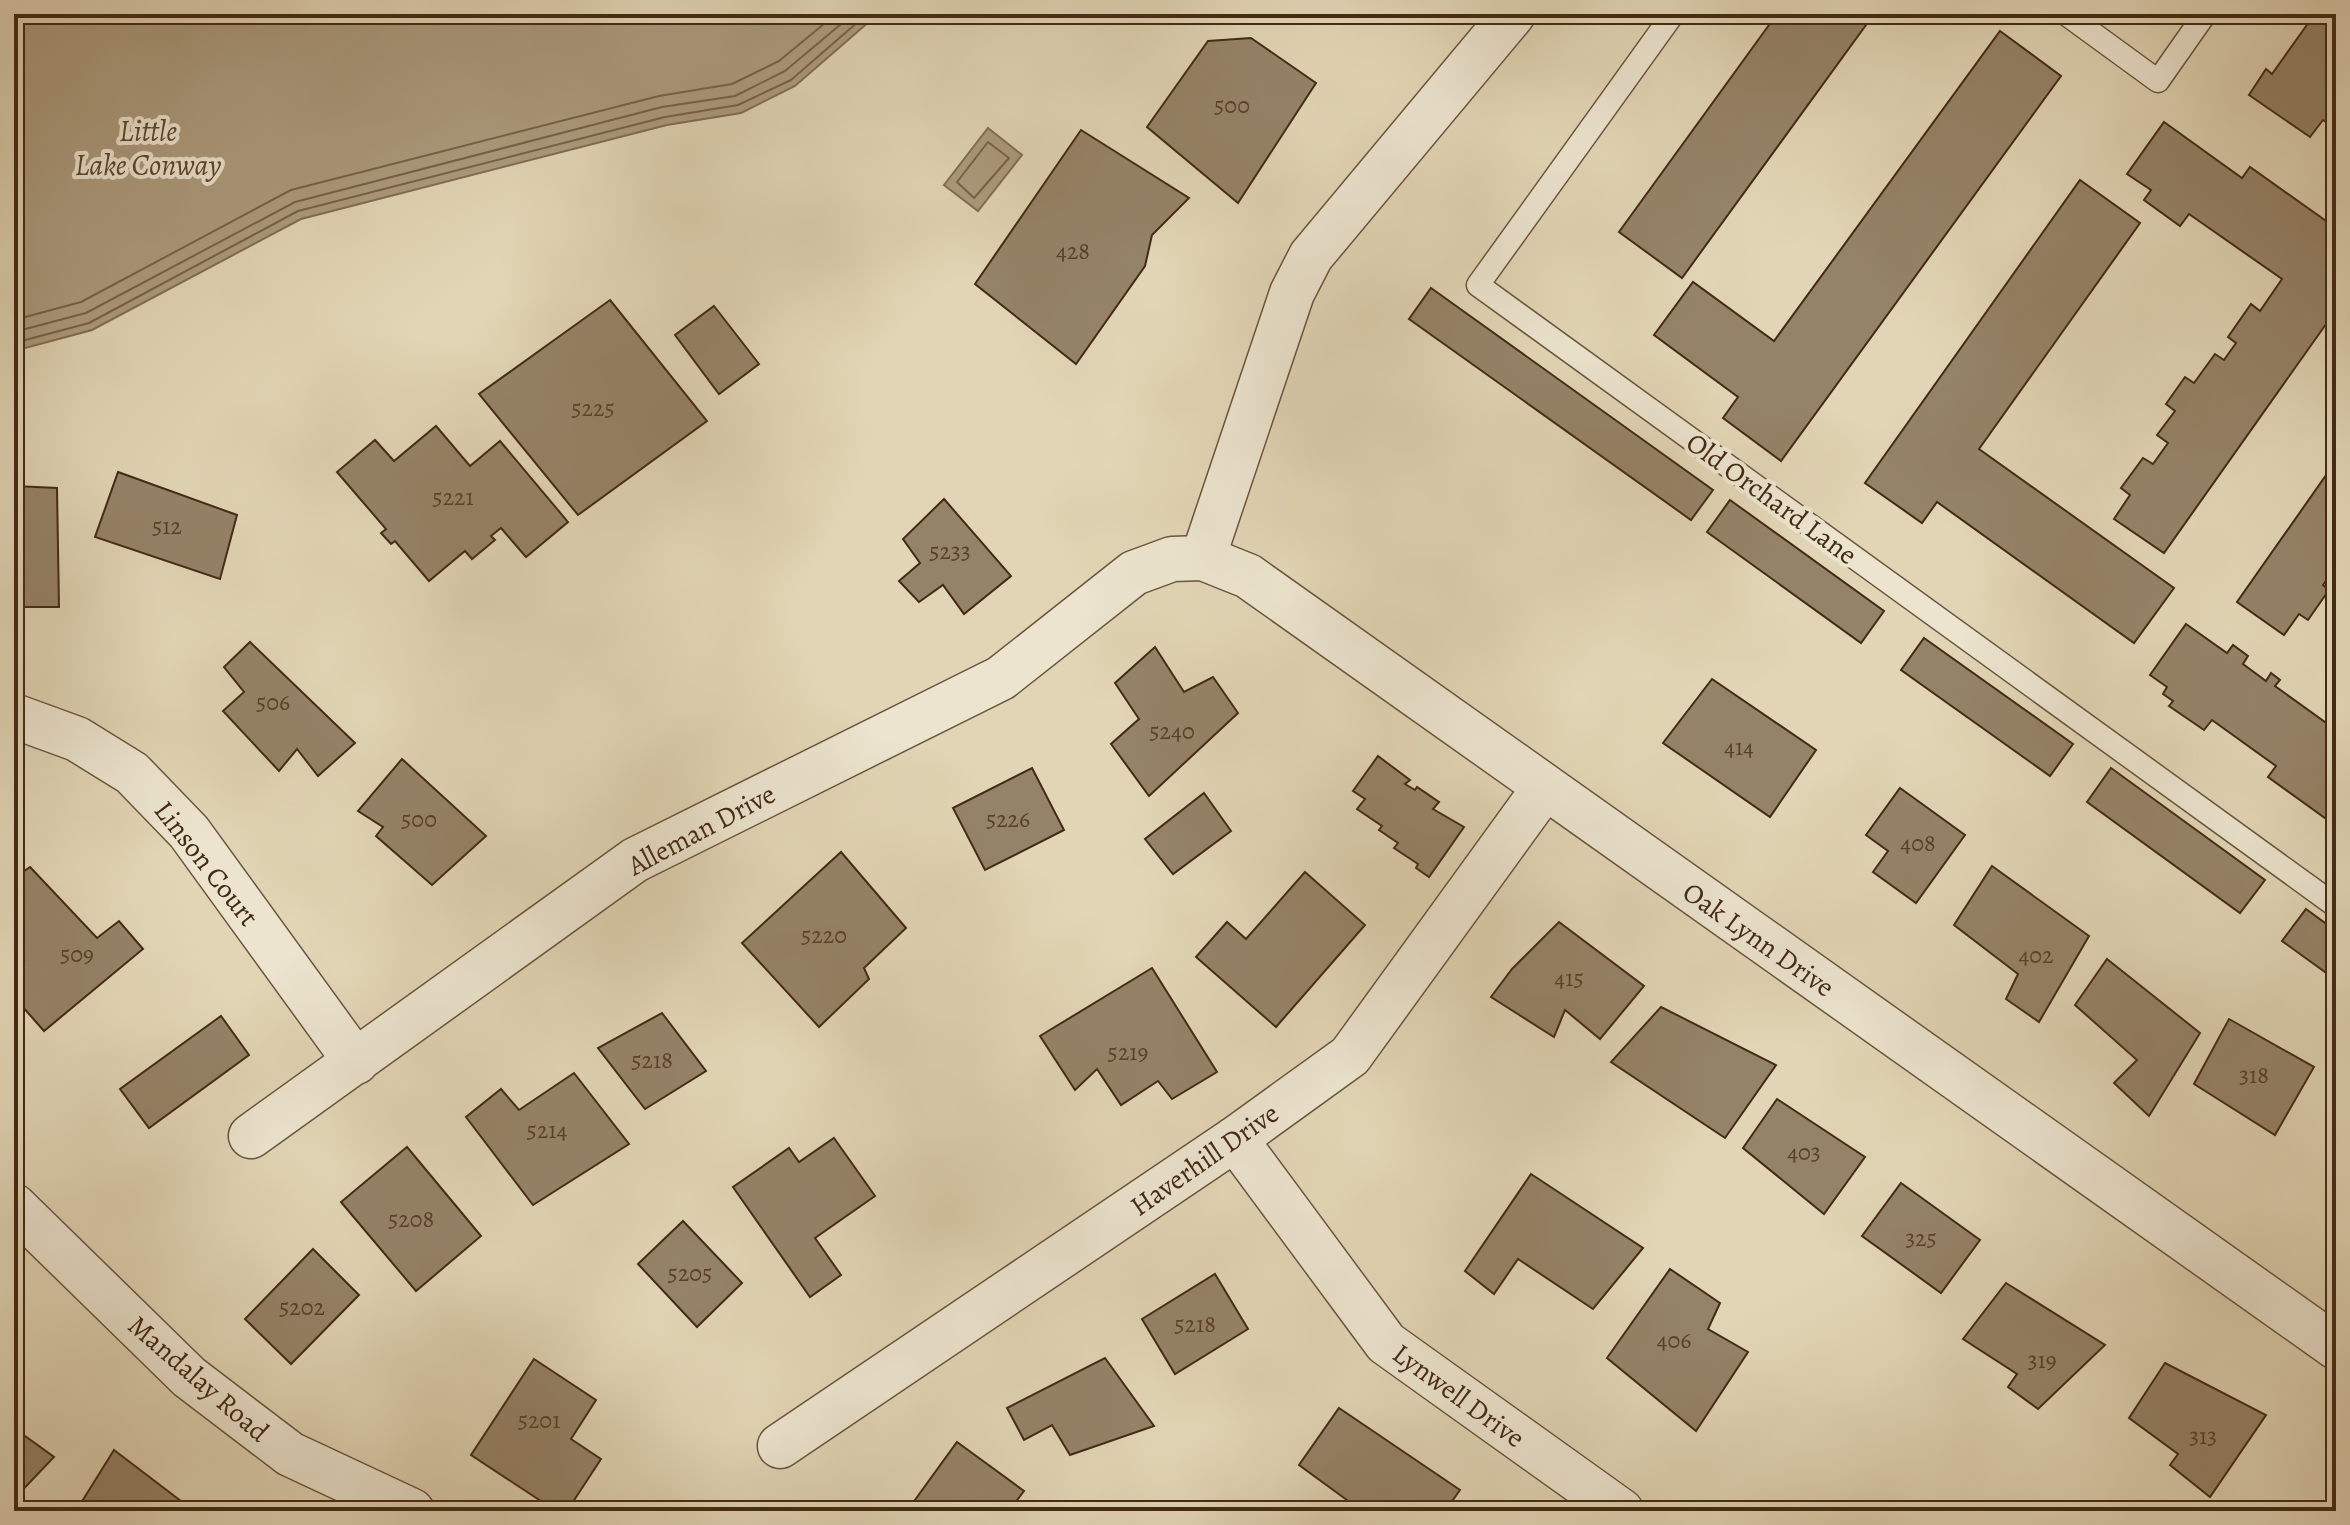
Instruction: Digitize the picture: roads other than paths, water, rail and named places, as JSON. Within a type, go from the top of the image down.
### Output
[{"type":"street","points":[[1188,558],[1292,293],[1311,256],[1513,14]]},
{"type":"street","name":"Oak Lynn Drive","points":[[1188,558],[1248,576],[2336,1347]]},
{"type":"street","name":"Alleman Drive","points":[[251,1136],[635,860],[1001,678],[1134,573],[1188,558]]},
{"type":"street","name":"Linson Court","points":[[14,716],[77,739],[132,773],[189,832],[356,1062]]},
{"type":"street","name":"Haverhill Drive","points":[[780,1446],[1235,1139],[1350,1056],[1545,787]]},
{"type":"street","name":"Lynwell Drive","points":[[1235,1139],[1386,1343],[1597,1504]]},
{"type":"street","name":"Mandalay Road","points":[[14,1206],[189,1377],[290,1454],[412,1511]]},
{"type":"lane","name":"Old Orchard Lane","points":[[1673,14],[1478,285],[2336,906]]},
{"type":"lane","points":[[2066,14],[2158,81],[2205,14]]},
{"type":"water","name":"Little Lake Conway","points":[[14,14],[878,14],[795,86],[741,113],[667,125],[301,219],[92,330],[14,351]]},
{"type":"water","points":[[988,128],[1022,155],[978,211],[944,185]]}]
